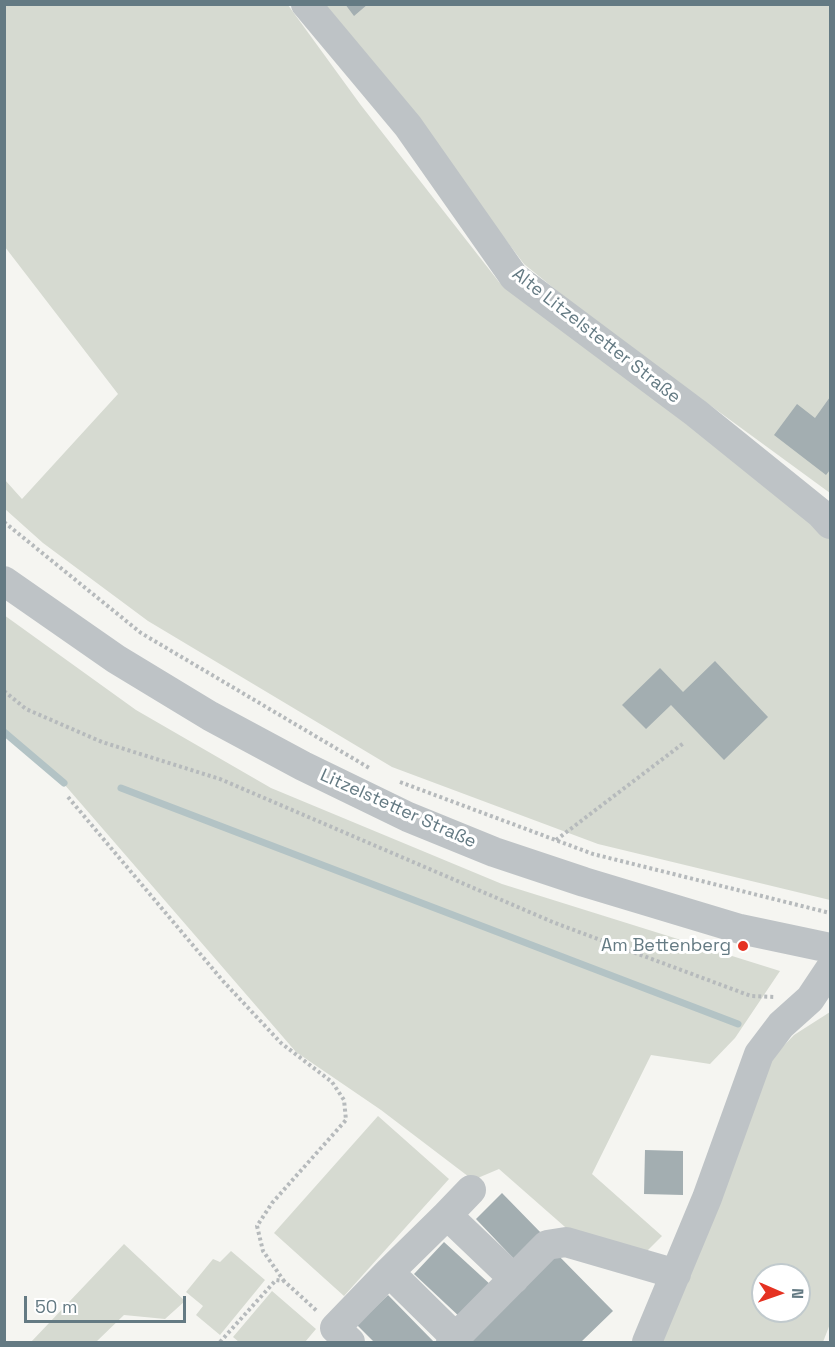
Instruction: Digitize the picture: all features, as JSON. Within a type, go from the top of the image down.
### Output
[{"type":"street","name":"Alte Litzelstetter Straße","points":[[306,4],[408,126],[514,278],[696,413],[831,524]]},
{"type":"street","name":"Litzelstetter Straße","points":[[4,581],[116,659],[210,716],[303,766],[408,817],[494,852],[584,882],[740,929],[831,948]]},
{"type":"street","points":[[647,1342],[707,1198],[759,1054],[781,1025],[810,999],[831,969]]},
{"type":"street","points":[[343,1335],[389,1272],[471,1190]]},
{"type":"street","points":[[447,1215],[514,1279]]},
{"type":"street","points":[[389,1272],[453,1340],[547,1245],[566,1242],[676,1274]]},
{"type":"path","points":[[4,522],[141,633],[377,772]]},
{"type":"path","points":[[4,691],[26,709],[102,742],[220,779],[555,923],[751,996],[810,999]]},
{"type":"path","points":[[555,840],[685,742]]},
{"type":"path","points":[[398,782],[593,854],[831,913]]},
{"type":"path","points":[[68,797],[223,981],[281,1043],[332,1082],[344,1100],[346,1120],[273,1203],[257,1226],[262,1251],[284,1281],[343,1335]]},
{"type":"path","points":[[220,1342],[276,1280],[284,1281]]},
{"type":"shaded area","points":[[4,5],[288,5],[360,104],[499,282],[692,424],[830,537],[830,900],[598,844],[392,767],[148,621],[43,543],[5,509],[5,480],[22,499],[118,394],[5,247]]},
{"type":"shaded area","points":[[307,5],[830,5],[830,493],[588,316],[524,264],[416,122]]},
{"type":"shaded area","points":[[4,615],[136,710],[271,788],[502,884],[780,971],[735,1038],[710,1064],[651,1055],[592,1174],[662,1236],[639,1259],[581,1241],[499,1169],[473,1180],[381,1110],[296,1052],[64,784],[5,730]]},
{"type":"shaded area","points":[[830,1012],[830,1324],[823,1342],[662,1342],[771,1059],[794,1035]]},
{"type":"shaded area","points":[[378,1116],[449,1179],[344,1296],[274,1233]]},
{"type":"shaded area","points":[[124,1244],[185,1301],[165,1319],[124,1315],[96,1342],[31,1342]]},
{"type":"shaded area","points":[[231,1251],[265,1280],[220,1335],[196,1315],[203,1306],[186,1292],[213,1259],[220,1262]]},
{"type":"shaded area","points":[[272,1291],[316,1329],[305,1342],[239,1342],[233,1337]]},
{"type":"building","points":[[345,4],[368,4],[354,16]]},
{"type":"building","points":[[830,397],[830,470],[826,475],[774,435],[797,404],[815,418]]},
{"type":"building","points":[[715,661],[768,717],[724,760],[671,705],[646,729],[622,705],[660,668],[683,692]]},
{"type":"building","points":[[645,1150],[683,1151],[683,1195],[644,1194]]},
{"type":"building","points":[[502,1193],[543,1235],[516,1261],[476,1219]]},
{"type":"building","points":[[444,1242],[492,1286],[462,1319],[414,1274]]},
{"type":"building","points":[[554,1251],[613,1311],[581,1342],[462,1342]]},
{"type":"building","points":[[388,1295],[434,1342],[374,1342],[357,1325]]},
{"type":"waterway","points":[[4,732],[64,783]]},
{"type":"waterway","points":[[121,788],[738,1024]]},
{"type":"place","name":"Am Bettenberg","points":[[743,946]]}]
